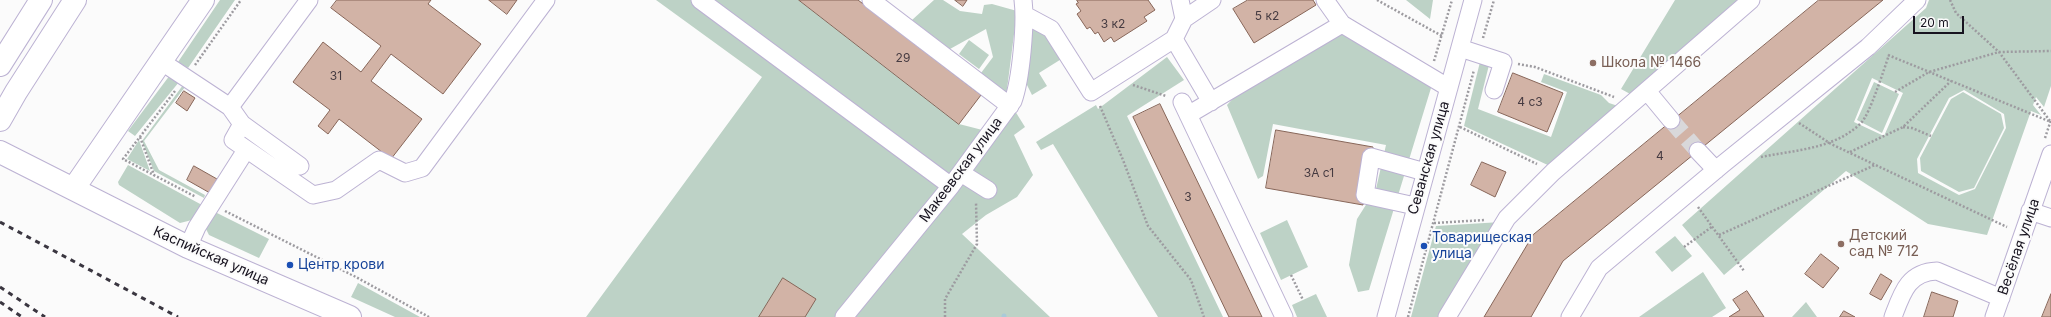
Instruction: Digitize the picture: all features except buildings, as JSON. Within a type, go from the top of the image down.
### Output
[{"type":"main road","points":[[0,65],[41,0]]},
{"type":"main road","points":[[0,120],[16,92],[75,0]]},
{"type":"main road","points":[[74,188],[162,62],[203,0]]},
{"type":"main road","name":"Каспийская улица","points":[[0,152],[74,188],[122,215],[188,247],[350,317]]},
{"type":"street","points":[[230,107],[309,0]]},
{"type":"street","points":[[242,124],[233,140],[313,195],[336,190],[379,160],[405,173],[422,168],[546,0]]},
{"type":"street","points":[[700,0],[956,180],[988,190]]},
{"type":"street","points":[[871,0],[1017,100]]},
{"type":"street","points":[[1180,0],[1184,19]]},
{"type":"street","points":[[1024,4],[1050,29],[1091,92],[1174,39],[1184,19],[1212,0]]},
{"type":"street","points":[[1325,0],[1342,24],[1449,88]]},
{"type":"street","name":"Севанская улица","points":[[1386,317],[1415,206],[1474,0]]},
{"type":"street","points":[[1447,317],[1507,218],[1554,172],[1751,0]]},
{"type":"street","points":[[1570,317],[1599,268],[1784,114],[1868,47],[1916,0]]},
{"type":"street","name":"Макеевская улица","points":[[844,317],[855,293],[956,180],[1017,100],[1024,4]]},
{"type":"street","points":[[1284,317],[1185,109],[1211,102],[1342,24]]},
{"type":"street","points":[[1174,39],[1211,102]]},
{"type":"street","points":[[1460,48],[1503,62],[1494,90]]},
{"type":"street","points":[[162,62],[230,107],[242,124],[300,166]]},
{"type":"street","points":[[1647,91],[1671,120]]},
{"type":"street","points":[[188,247],[197,227],[246,150]]},
{"type":"street","points":[[1698,151],[1716,170]]},
{"type":"street","name":"Весёлая улица","points":[[1994,317],[2030,211],[2047,181],[2051,154]]},
{"type":"street","points":[[1415,206],[1365,195],[1372,157],[1425,172]]},
{"type":"street","points":[[2030,211],[2051,218]]},
{"type":"street","points":[[1893,317],[1901,296],[1909,283],[1918,275],[1927,271],[1938,271],[2001,298]]},
{"type":"path","points":[[1377,0],[1442,36]]},
{"type":"path","points":[[1430,76],[1452,0]]},
{"type":"path","points":[[1408,317],[1460,127],[1478,54],[1494,0]]},
{"type":"path","points":[[1868,47],[2050,122],[1999,52],[1956,13],[1950,0]]},
{"type":"path","points":[[1896,92],[1929,72],[1999,52],[2051,51]]},
{"type":"path","points":[[1754,158],[1831,144],[1862,122],[1879,84],[1889,55]]},
{"type":"path","points":[[1503,62],[1535,67],[1603,93]]},
{"type":"path","points":[[1113,78],[1185,109]]},
{"type":"path","points":[[1850,152],[1902,127],[1951,81]]},
{"type":"path","points":[[1091,92],[1098,103],[1124,160],[1148,226],[1191,280],[1204,317]]},
{"type":"path","points":[[1784,114],[1831,144],[2011,229]]},
{"type":"path","points":[[1460,127],[1554,172]]},
{"type":"path","points":[[1902,127],[1912,128],[1931,136]]},
{"type":"path","points":[[140,136],[154,175]]},
{"type":"path","points":[[123,159],[354,276],[429,317]]},
{"type":"path","points":[[1719,235],[1876,164]]},
{"type":"path","points":[[1688,194],[1713,226],[1744,271]]},
{"type":"path","points":[[944,317],[945,299],[977,244],[976,212]]},
{"type":"path","points":[[1434,223],[1507,218]]},
{"type":"path","points":[[1684,247],[1713,226]]},
{"type":"path","points":[[1291,275],[1303,300]]},
{"type":"green space","points":[[220,0],[235,0],[188,68],[178,62]]},
{"type":"green space","points":[[656,0],[799,0],[959,124],[998,134],[1015,111],[1025,127],[1014,135],[1033,175],[1017,197],[986,215],[962,234],[1050,317],[586,317],[762,77]]},
{"type":"green space","points":[[934,0],[943,0],[960,11],[982,14],[984,5],[992,4],[1017,11],[1006,97],[978,77],[993,57],[986,29],[950,49],[912,20]]},
{"type":"green space","points":[[1406,0],[1433,0],[1430,19]]},
{"type":"green space","points":[[1675,0],[1737,0],[1632,95],[1621,89]]},
{"type":"green space","points":[[1929,0],[2051,0],[2051,86],[2044,107],[2036,97],[2033,105],[2041,115],[2031,111],[1987,235],[1928,224],[1846,171],[1724,275],[1682,225],[1926,8]],"holes":[[[1872,78],[1903,93],[1884,136],[1854,122]],[[1964,90],[2004,114],[2006,128],[1975,189],[1959,195],[1918,173],[1917,159],[1949,98]]]},
{"type":"green space","points":[[1030,27],[1045,31],[1063,58],[1039,73],[1047,86],[1032,95],[1024,79]]},
{"type":"green space","points":[[1342,33],[1424,81],[1431,88],[1369,290],[1358,292],[1349,265],[1357,219],[1376,189],[1386,145],[1273,124],[1263,176],[1258,179],[1227,105],[1238,93]]},
{"type":"green space","points":[[969,40],[989,55],[979,69],[959,54]]},
{"type":"green space","points":[[1167,57],[1184,80],[1127,116],[1223,317],[1158,317],[1053,144],[1041,150],[1036,142],[1096,105],[1098,109]]},
{"type":"green space","points":[[1480,62],[1489,65],[1478,109],[1551,137],[1567,92],[1541,82],[1544,74],[1601,95],[1609,103],[1621,107],[1552,167],[1464,126]]},
{"type":"green space","points":[[170,75],[179,82],[135,136],[128,131]]},
{"type":"green space","points":[[1874,82],[1899,94],[1882,133],[1857,120]]},
{"type":"green space","points":[[183,85],[185,87],[144,141],[159,170],[205,195],[204,198],[154,171],[142,141]]},
{"type":"green space","points":[[1963,92],[2001,114],[2004,128],[1974,188],[1959,192],[1921,171],[1920,158],[1951,99]]},
{"type":"green space","points":[[139,140],[150,171],[127,159]]},
{"type":"green space","points":[[128,165],[202,205],[192,220],[180,223],[119,185],[118,182]]},
{"type":"green space","points":[[213,211],[269,239],[259,258],[209,235],[205,227]]},
{"type":"green space","points":[[1287,220],[1308,267],[1281,280],[1260,233]]},
{"type":"green space","points":[[1501,222],[1444,317],[1411,317],[1436,226]]},
{"type":"green space","points":[[1675,236],[1692,256],[1672,272],[1655,252]]},
{"type":"green space","points":[[1703,272],[1726,308],[1712,317],[1639,317]]},
{"type":"green space","points":[[358,283],[420,317],[395,317],[351,297]]},
{"type":"green space","points":[[1316,294],[1327,317],[1297,317],[1292,305]]},
{"type":"green space","points":[[1806,302],[1817,317],[1792,317]]},
{"type":"tunnel","points":[[1671,120],[1698,151]]},
{"type":"railway","points":[[0,222],[178,317]]},
{"type":"railway","points":[[0,287],[45,317]]},
{"type":"railway","points":[[0,302],[22,317]]},
{"type":"place","name":"Школа № 1466","points":[[1593,63]]},
{"type":"place","name":"Детский сад № 712","points":[[1841,244]]},
{"type":"place","name":"Товарищеская улица","points":[[1424,246]]},
{"type":"place","name":"Центр крови","points":[[290,265]]}]
